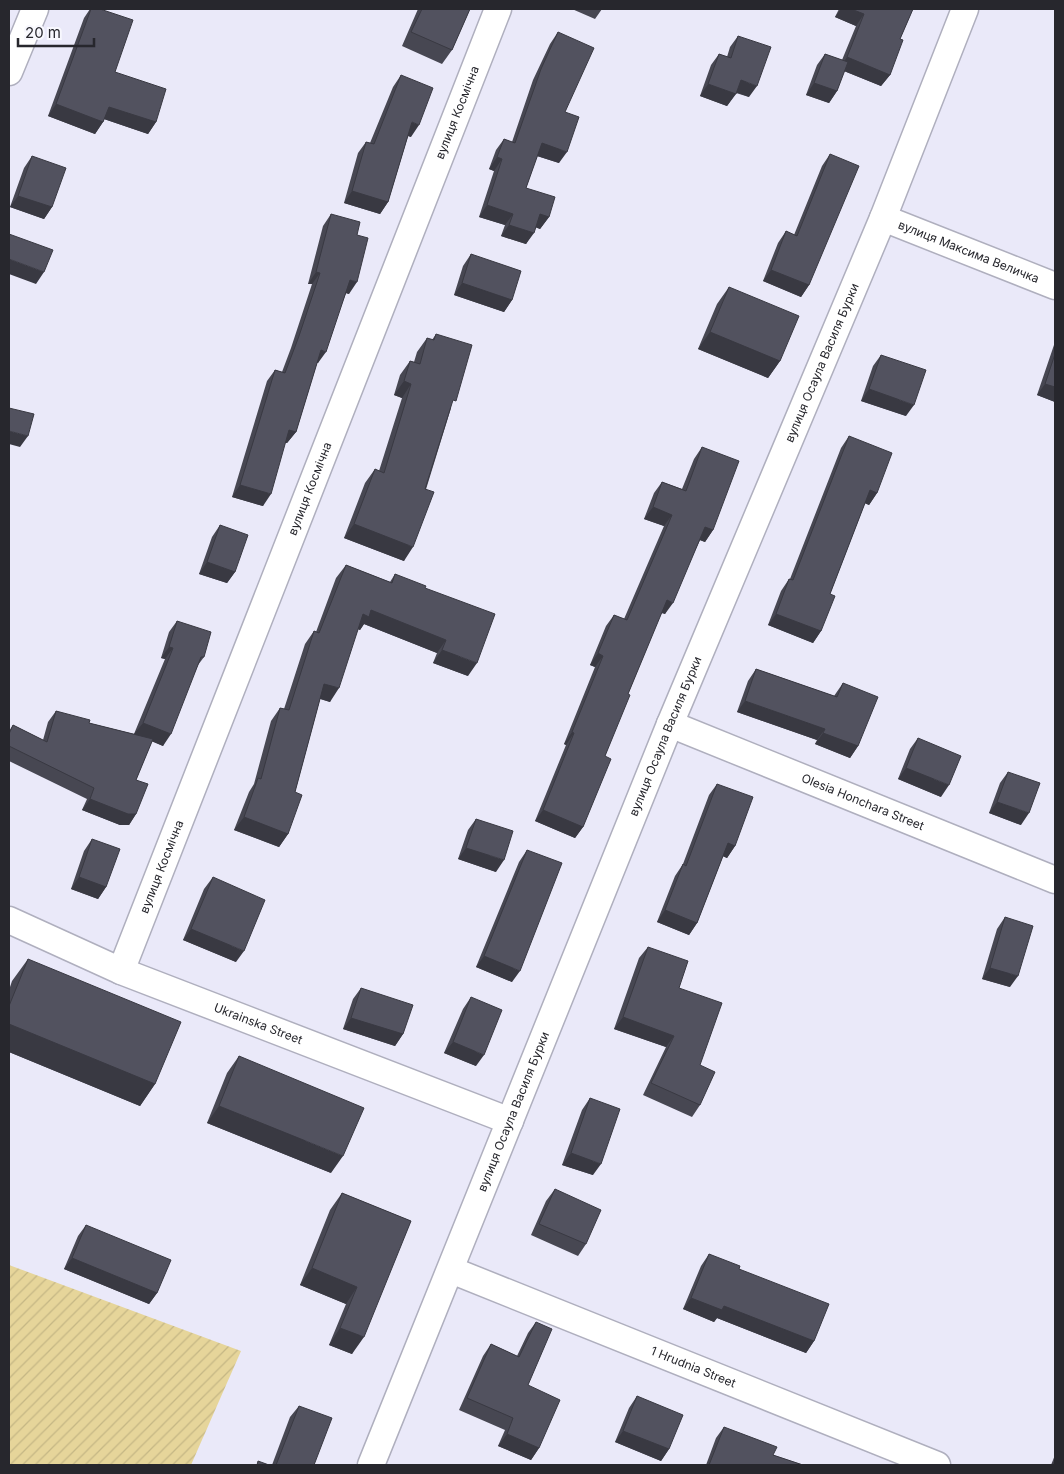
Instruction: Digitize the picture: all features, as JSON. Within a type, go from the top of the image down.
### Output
[{"type":"street","points":[[9,72],[35,9]]},
{"type":"street","name":"вулиця Космічна","points":[[121,971],[498,9]]},
{"type":"street","name":"вулиця Осаула Василя Бурки","points":[[372,1465],[670,724],[883,218],[965,9]]},
{"type":"street","name":"вулиця Максима Величка","points":[[883,218],[1055,286]]},
{"type":"street","name":"Olesia Honchara Street","points":[[670,724],[1055,880]]},
{"type":"street","name":"Ukrainska Street","points":[[9,920],[121,971],[510,1121]]},
{"type":"street","name":"1 Hrudnia Street","points":[[451,1270],[937,1465]]},
{"type":"shaded area","points":[[9,1265],[241,1351],[191,1465],[9,1465]]},
{"type":"building","points":[[91,9],[100,9],[133,20],[115,72],[166,89],[156,122],[109,107],[103,122],[56,104]]},
{"type":"building","points":[[422,9],[470,9],[452,50],[411,32]]},
{"type":"building","points":[[851,9],[913,9],[900,39],[903,40],[890,75],[847,57],[864,14]]},
{"type":"building","points":[[558,32],[594,48],[565,112],[579,117],[567,152],[542,143],[526,188],[555,197],[549,217],[540,214],[534,233],[509,225],[513,214],[487,205],[502,159],[497,157],[504,139],[515,143],[541,69]]},
{"type":"building","points":[[738,36],[771,47],[757,86],[741,80],[736,94],[708,84],[719,54],[731,58]]},
{"type":"building","points":[[825,54],[848,62],[837,91],[814,83]]},
{"type":"building","points":[[401,75],[433,88],[419,125],[412,122],[388,202],[352,191],[366,142],[374,144]]},
{"type":"building","points":[[830,154],[859,166],[809,285],[771,270],[786,231],[797,236]]},
{"type":"building","points":[[32,156],[66,168],[52,207],[18,196]]},
{"type":"building","points":[[331,214],[360,222],[357,235],[368,238],[357,282],[350,280],[326,352],[321,350],[296,432],[289,430],[271,494],[240,485],[275,370],[285,373],[299,336],[320,273],[316,272]]},
{"type":"building","points":[[9,234],[53,250],[44,272],[9,259]]},
{"type":"building","points":[[471,254],[521,271],[512,300],[462,283]]},
{"type":"building","points":[[729,287],[799,316],[780,361],[710,332]]},
{"type":"building","points":[[436,334],[472,345],[456,401],[453,400],[425,489],[434,492],[413,547],[354,524],[375,469],[384,473],[411,384],[404,381],[410,361],[420,364],[427,338],[434,340]]},
{"type":"building","points":[[1055,354],[1055,387],[1045,384]]},
{"type":"building","points":[[881,355],[926,370],[914,405],[869,389]]},
{"type":"building","points":[[9,408],[34,414],[28,436],[9,431]]},
{"type":"building","points":[[849,436],[892,453],[877,493],[870,490],[830,594],[835,596],[821,631],[776,614],[789,579],[793,580]]},
{"type":"building","points":[[702,447],[739,461],[713,530],[705,527],[673,603],[667,600],[628,694],[630,695],[605,756],[611,759],[583,827],[543,810],[603,656],[598,653],[614,615],[627,620],[672,515],[653,507],[662,482],[686,491]]},
{"type":"building","points":[[220,525],[248,535],[235,572],[207,562]]},
{"type":"building","points":[[346,565],[392,583],[395,574],[426,586],[425,588],[495,614],[477,663],[442,650],[446,640],[371,610],[369,617],[363,614],[339,688],[324,684],[295,792],[302,795],[288,834],[244,817],[258,778],[261,779],[280,708],[289,710],[314,631],[319,633]]},
{"type":"building","points":[[177,621],[211,632],[204,657],[201,657],[171,734],[143,723],[173,648],[169,647]]},
{"type":"building","points":[[756,669],[837,697],[843,683],[878,697],[858,746],[823,733],[825,729],[745,701]]},
{"type":"building","points":[[56,711],[90,720],[89,723],[153,739],[136,780],[148,784],[136,814],[128,814],[90,799],[94,788],[9,746],[9,734],[13,725],[47,742]]},
{"type":"building","points":[[918,738],[961,756],[949,785],[906,768]]},
{"type":"building","points":[[1008,772],[1040,783],[1029,813],[997,802]]},
{"type":"building","points":[[717,784],[753,797],[735,846],[728,843],[697,923],[665,910],[683,864],[686,866]]},
{"type":"building","points":[[476,819],[513,831],[504,860],[466,848]]},
{"type":"building","points":[[92,839],[120,849],[106,887],[79,877]]},
{"type":"building","points":[[527,850],[562,863],[520,971],[484,956]]},
{"type":"building","points":[[213,877],[265,900],[244,951],[191,929]]},
{"type":"building","points":[[1005,917],[1033,926],[1018,976],[990,968]]},
{"type":"building","points":[[648,947],[688,961],[679,988],[722,1003],[700,1065],[715,1072],[700,1105],[651,1083],[674,1036],[623,1017]]},
{"type":"building","points":[[28,959],[181,1022],[155,1084],[9,1024],[9,1006]]},
{"type":"building","points":[[361,988],[413,1005],[403,1034],[351,1018]]},
{"type":"building","points":[[471,997],[502,1010],[484,1055],[453,1042]]},
{"type":"building","points":[[239,1056],[364,1108],[343,1156],[219,1106]]},
{"type":"building","points":[[590,1098],[620,1109],[601,1164],[571,1153]]},
{"type":"building","points":[[555,1189],[601,1210],[586,1244],[539,1224]]},
{"type":"building","points":[[342,1193],[411,1221],[364,1337],[340,1328],[357,1287],[312,1268]]},
{"type":"building","points":[[86,1225],[171,1260],[157,1293],[72,1258]]},
{"type":"building","points":[[709,1254],[740,1266],[739,1269],[829,1304],[814,1341],[724,1306],[722,1310],[691,1298]]},
{"type":"building","points":[[536,1322],[552,1329],[528,1385],[560,1400],[539,1448],[507,1434],[513,1418],[467,1398],[491,1344],[519,1357]]},
{"type":"building","points":[[637,1396],[683,1415],[669,1449],[623,1431]]},
{"type":"building","points":[[299,1406],[332,1418],[314,1465],[276,1465]]},
{"type":"building","points":[[724,1427],[777,1447],[773,1455],[803,1465],[709,1465]]},
{"type":"building","points":[[258,1461],[269,1465],[257,1465]]}]
